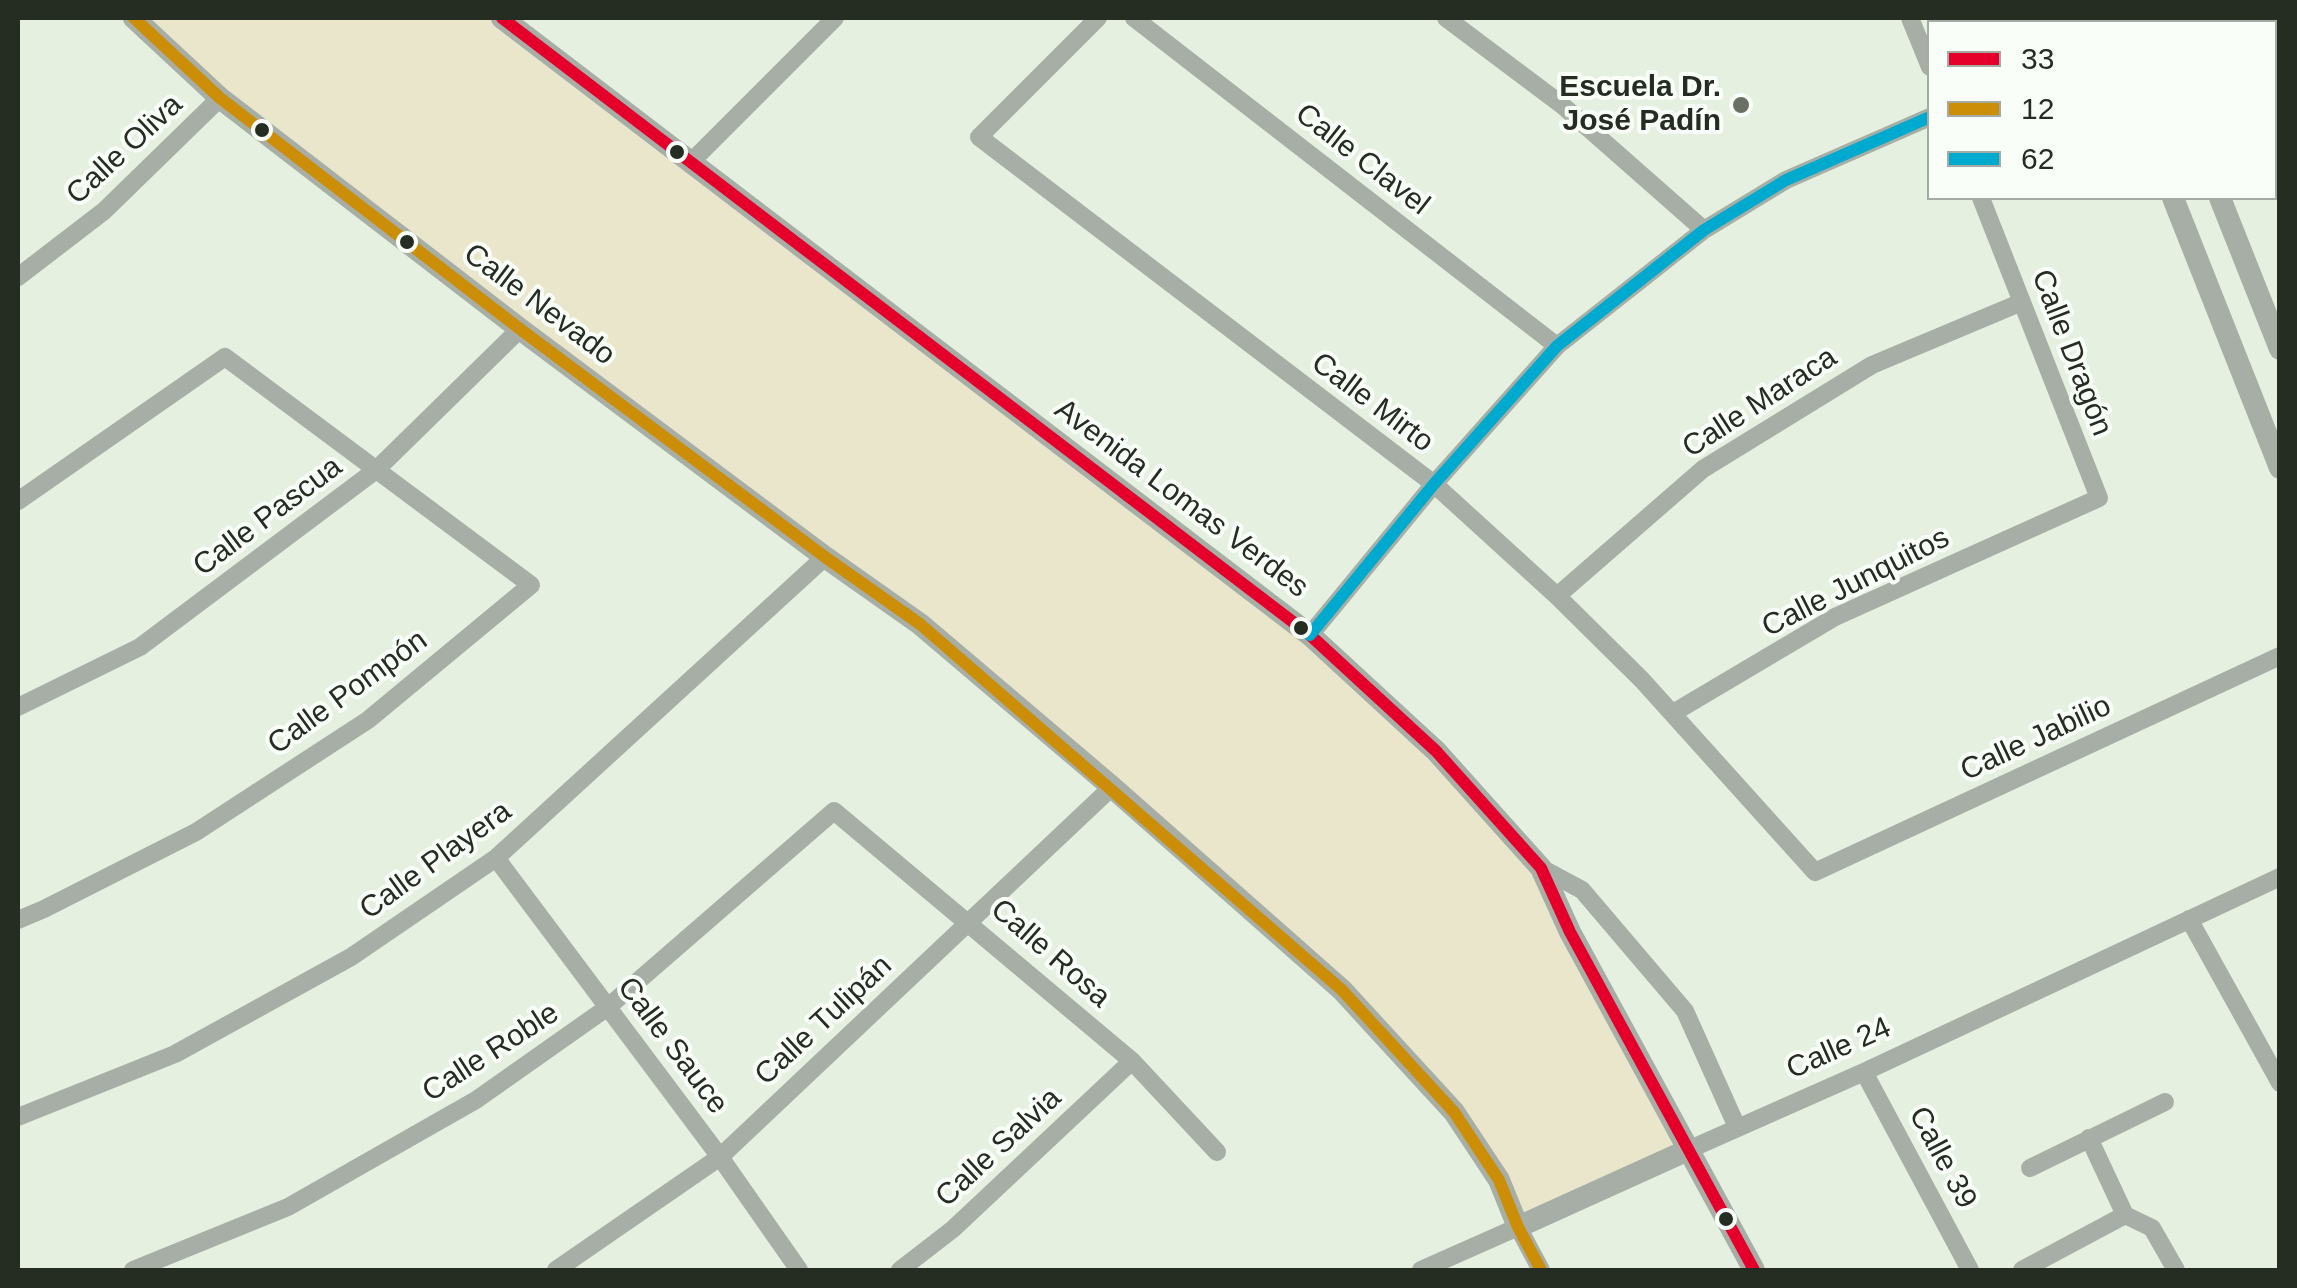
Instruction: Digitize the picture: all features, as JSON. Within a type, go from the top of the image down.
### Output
[{"type":"street","name":"Calle Nevado","points":[[134,18],[220,98],[520,329],[824,557],[920,624],[1112,787],[1342,990],[1454,1112],[1498,1180],[1518,1227]]},
{"type":"street","name":"Avenida Lomas Verdes","points":[[502,18],[1310,636],[1436,750],[1542,868],[1570,932],[1754,1270]]},
{"type":"street","name":"Calle Mirto","points":[[1098,18],[979,137],[1434,484],[1557,596],[1673,713],[1815,872]]},
{"type":"street","name":"Calle Clavel","points":[[1134,18],[1557,346]]},
{"type":"street","points":[[1446,18],[1562,105],[1704,230]]},
{"type":"street","points":[[1910,18],[1927,59]]},
{"type":"street","points":[[690,163],[830,19]]},
{"type":"street","name":"Calle Oliva","points":[[18,277],[104,211],[220,98]]},
{"type":"street","points":[[1310,636],[1434,484],[1557,346],[1704,230],[1786,180],[1927,118]]},
{"type":"street","name":"Calle Dragón","points":[[1982,200],[2099,498],[2069,512]]},
{"type":"street","points":[[2173,200],[2280,468]]},
{"type":"street","points":[[2221,200],[2280,349]]},
{"type":"street","name":"Calle Maraca","points":[[1557,596],[1702,469],[1872,364],[2022,302]]},
{"type":"street","name":"Calle Pascua","points":[[18,707],[140,647],[376,470],[520,329]]},
{"type":"street","points":[[18,501],[224,356],[376,470]]},
{"type":"street","name":"Calle Pompón","points":[[18,920],[196,832],[368,720],[531,585],[376,470]]},
{"type":"street","name":"Calle Junquitos","points":[[1673,713],[1836,617],[2069,512]]},
{"type":"street","name":"Calle Playera","points":[[18,1117],[175,1054],[352,957],[496,858],[824,557]]},
{"type":"street","name":"Calle Jabilio","points":[[1815,872],[2280,656]]},
{"type":"street","name":"Calle Tulipán","points":[[556,1270],[720,1157],[1112,787]]},
{"type":"street","name":"Calle Rosa","points":[[834,811],[1132,1061],[1217,1152]]},
{"type":"street","name":"Calle Roble","points":[[132,1270],[288,1207],[476,1100],[608,1007],[834,811]]},
{"type":"street","name":"Calle Sauce","points":[[496,858],[720,1157],[799,1270]]},
{"type":"street","points":[[1542,868],[1582,890],[1685,1011],[1738,1127]]},
{"type":"street","name":"Calle 24","points":[[1421,1270],[1864,1072],[2280,877]]},
{"type":"street","points":[[2190,919],[2280,1083]]},
{"type":"street","name":"Calle Salvia","points":[[900,1270],[952,1230],[1132,1061]]},
{"type":"street","name":"Calle 39","points":[[1864,1072],[1970,1270]]},
{"type":"street","points":[[2030,1168],[2165,1102]]},
{"type":"street","points":[[2088,1138],[2125,1215],[2152,1228],[2176,1270]]},
{"type":"street","points":[[2022,1270],[2125,1215]]},
{"type":"street","points":[[1518,1227],[1542,1270]]},
{"type":"shaded area","points":[[134,18],[502,18],[1310,635],[1541,868],[1688,1150],[1518,1227],[1499,1180],[1342,990],[1112,787]]},
{"type":"transit line","name":"12","points":[[134,18],[220,98],[520,329],[920,624],[1342,990],[1454,1112],[1499,1180],[1541,1270]]},
{"type":"transit line","name":"33","points":[[502,18],[1310,635],[1436,751],[1541,868],[1570,932],[1754,1270]]},
{"type":"transit line","name":"62","points":[[1310,635],[1434,484],[1557,346],[1704,230],[1786,180],[1927,118]]},
{"type":"place","name":"Escuela Dr. José Padín","points":[[1741,105]]}]
